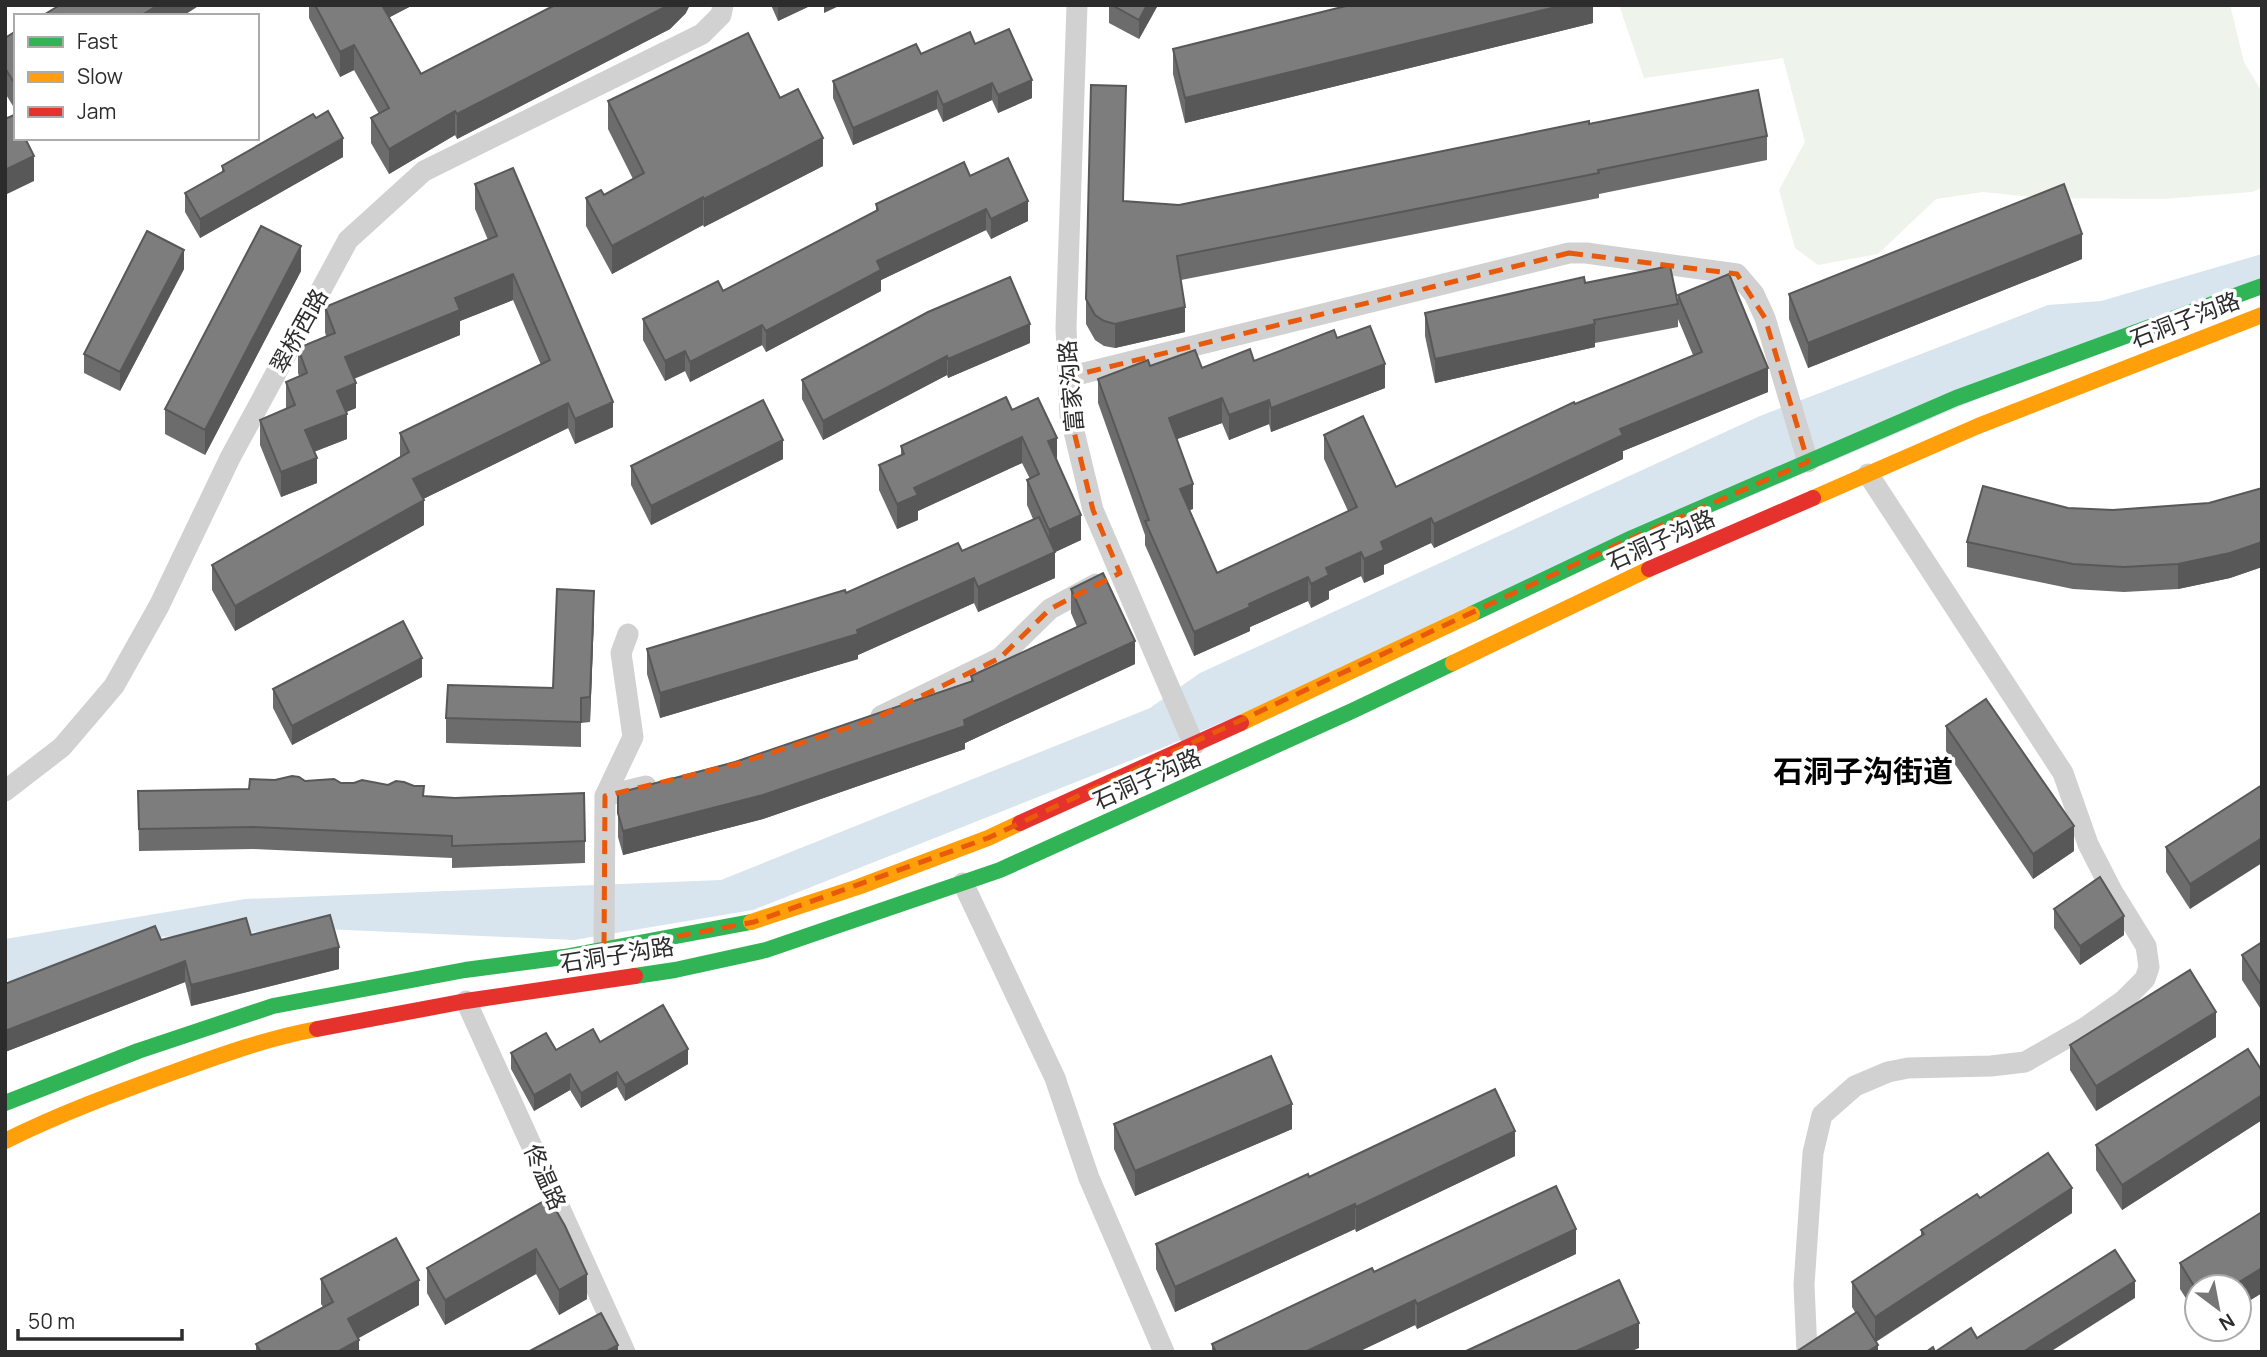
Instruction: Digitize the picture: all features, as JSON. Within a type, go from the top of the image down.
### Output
[{"type":"main road","name":"石洞子沟路","points":[[5,1103],[138,1051],[273,1006],[604,943],[754,922],[858,887],[988,838],[1192,740],[1807,459],[1956,398],[2262,286]]},
{"type":"main road","name":"石洞子沟路","points":[[5,1141],[47,1119],[230,1052],[311,1030],[466,1001],[675,970],[766,950],[1000,870],[1339,717],[1642,572],[1991,421],[2262,315]]},
{"type":"street","name":"翠桥西路","points":[[5,791],[62,747],[114,686],[159,606],[230,458],[348,240],[424,171],[702,34],[721,15],[723,5]]},
{"type":"street","name":"富家沟路","points":[[1077,5],[1066,328],[1070,415],[1093,510],[1192,740]]},
{"type":"street","points":[[1068,377],[1569,253],[1737,274],[1754,294],[1765,318],[1807,459]]},
{"type":"street","points":[[1808,1352],[1804,1285],[1812,1153],[1822,1115],[1855,1086],[1888,1072],[1908,1068],[1991,1066],[2025,1062],[2086,1027],[2124,1000],[2145,979],[2148,967],[2146,946],[2112,891],[2088,844],[2063,773],[1868,474]]},
{"type":"street","points":[[860,724],[1000,658],[1050,609],[1120,573]]},
{"type":"street","points":[[604,943],[605,796],[633,737],[621,653],[628,634]]},
{"type":"street","points":[[605,796],[671,780]]},
{"type":"street","points":[[963,883],[1055,1079],[1089,1178],[1164,1352]]},
{"type":"street","name":"佟温路","points":[[466,1001],[625,1352]]},
{"type":"highlighted area","points":[[1569,253],[1586,253],[1737,274],[1765,318],[1808,462],[1632,538],[988,838],[754,922],[604,950],[605,796],[737,764],[872,720],[1000,658],[1050,609],[1120,573],[1093,510],[1070,415],[1068,377]]},
{"type":"shaded area","points":[[1619,5],[2230,5],[2244,62],[2262,92],[2262,188],[2252,192],[2163,199],[2041,198],[1983,192],[1936,199],[1878,254],[1818,265],[1795,248],[1779,190],[1805,142],[1783,58],[1644,78]]},
{"type":"shaded area","points":[[2262,254],[2262,277],[1162,748],[753,910],[574,940],[325,929],[139,938],[9,982],[5,976],[5,939],[245,899],[721,880],[1150,708],[1200,673],[1760,416],[2048,305],[2101,301]]},
{"type":"building","points":[[60,5],[158,5],[143,14],[45,14]]},
{"type":"building","points":[[315,5],[382,5],[421,74],[555,5],[669,5],[457,114],[455,111],[389,149],[371,118],[389,108],[354,45],[340,52]]},
{"type":"building","points":[[1112,5],[1147,5],[1139,20]]},
{"type":"building","points":[[1350,5],[1564,5],[1185,98],[1173,49]]},
{"type":"building","points":[[1009,29],[1032,80],[998,95],[992,83],[943,105],[937,91],[853,128],[833,81],[916,44],[921,54],[970,32],[975,44]]},
{"type":"building","points":[[14,32],[14,83],[5,68],[5,38]]},
{"type":"building","points":[[748,33],[780,98],[798,89],[823,138],[704,199],[703,197],[612,246],[586,198],[601,190],[604,195],[644,173],[608,101]]},
{"type":"building","points":[[1091,85],[1126,86],[1123,201],[1179,205],[1589,121],[1589,124],[1758,90],[1767,136],[1598,170],[1599,173],[1177,256],[1185,307],[1115,324],[1095,315],[1086,299]]},
{"type":"building","points":[[328,111],[343,138],[200,219],[185,193],[224,171],[222,166],[313,114],[316,118]]},
{"type":"building","points":[[14,115],[14,140],[26,140],[34,156],[5,170],[5,119]]},
{"type":"building","points":[[1008,158],[1028,201],[991,219],[986,209],[877,261],[881,270],[766,331],[762,325],[690,362],[685,351],[665,361],[643,319],[718,281],[723,291],[878,210],[876,204],[964,162],[970,176]]},
{"type":"building","points":[[513,168],[613,402],[575,419],[568,403],[413,479],[424,500],[235,606],[212,565],[409,452],[400,433],[550,360],[513,274],[455,298],[460,310],[345,357],[356,383],[337,391],[347,414],[305,430],[317,458],[281,472],[260,420],[295,405],[286,382],[307,373],[298,348],[335,333],[325,307],[497,236],[475,184]]},
{"type":"building","points":[[2064,184],[2082,234],[1808,343],[1789,294]]},
{"type":"building","points":[[261,226],[301,246],[205,430],[165,409]]},
{"type":"building","points":[[147,231],[184,250],[120,372],[84,354]]},
{"type":"building","points":[[1670,266],[1678,304],[1594,320],[1595,324],[1435,359],[1425,313],[1584,277],[1585,283]]},
{"type":"building","points":[[1729,274],[1768,368],[1620,429],[1623,435],[1434,524],[1431,518],[1381,542],[1384,550],[1364,559],[1361,552],[1326,568],[1329,575],[1311,584],[1308,577],[1194,632],[1145,521],[1149,520],[1098,379],[1148,360],[1150,366],[1195,350],[1202,368],[1250,349],[1254,361],[1334,330],[1337,338],[1370,326],[1385,364],[1271,408],[1269,400],[1229,415],[1222,398],[1169,418],[1193,484],[1180,489],[1217,573],[1357,507],[1324,435],[1363,416],[1396,487],[1574,402],[1575,404],[1702,352],[1678,295]]},
{"type":"building","points":[[1010,277],[1030,324],[948,359],[947,356],[823,421],[802,380],[928,312]]},
{"type":"building","points":[[1006,397],[1012,410],[1038,398],[1057,438],[1048,441],[1081,515],[1049,530],[1027,480],[1039,474],[1022,437],[914,488],[918,495],[897,504],[879,465],[904,454],[901,446]]},
{"type":"building","points":[[763,400],[783,440],[651,506],[631,466]]},
{"type":"building","points":[[1983,486],[2068,508],[2113,510],[2209,503],[2262,488],[2262,542],[2230,553],[2178,564],[2124,567],[2073,564],[1967,542]]},
{"type":"building","points":[[1039,517],[1055,552],[978,587],[974,578],[857,630],[858,634],[660,693],[647,649],[845,590],[846,593],[958,543],[962,551]]},
{"type":"building","points":[[1103,573],[1135,641],[964,720],[965,726],[763,795],[623,831],[618,813],[618,793],[735,762],[973,681],[971,676],[1086,623],[1071,589]]},
{"type":"building","points":[[557,589],[594,591],[590,697],[581,698],[581,722],[446,718],[448,685],[553,688]]},
{"type":"building","points":[[403,621],[422,658],[292,726],[273,689]]},
{"type":"building","points":[[1986,699],[2074,826],[2033,854],[1946,726]]},
{"type":"building","points":[[292,776],[305,781],[334,779],[341,783],[362,780],[388,785],[396,781],[404,782],[424,786],[423,796],[455,798],[584,793],[585,841],[452,846],[452,836],[253,827],[139,829],[138,791],[249,789],[250,779],[275,780]]},
{"type":"building","points":[[2262,785],[2262,838],[2190,884],[2166,847]]},
{"type":"building","points":[[2100,877],[2124,916],[2080,946],[2054,909]]},
{"type":"building","points":[[330,915],[339,947],[191,985],[185,961],[5,1031],[5,984],[155,926],[161,940],[246,918],[251,935]]},
{"type":"building","points":[[2262,942],[2262,986],[2242,955]]},
{"type":"building","points":[[2190,970],[2216,1012],[2096,1086],[2070,1045]]},
{"type":"building","points":[[663,1005],[688,1049],[625,1085],[617,1072],[581,1093],[570,1074],[534,1095],[511,1053],[546,1033],[556,1050],[593,1029],[600,1042]]},
{"type":"building","points":[[2248,1049],[2262,1071],[2262,1095],[2122,1185],[2096,1145]]},
{"type":"building","points":[[1271,1056],[1292,1104],[1135,1171],[1114,1124]]},
{"type":"building","points":[[1495,1089],[1515,1131],[1356,1207],[1355,1204],[1175,1287],[1156,1244],[1308,1174],[1309,1177]]},
{"type":"building","points":[[2048,1153],[2072,1188],[1875,1317],[1852,1282],[1924,1234],[1921,1230],[1977,1194],[1980,1198]]},
{"type":"building","points":[[1556,1186],[1576,1229],[1417,1304],[1415,1300],[1305,1352],[1216,1352],[1212,1344],[1372,1268],[1374,1272]]},
{"type":"building","points":[[549,1198],[587,1274],[559,1290],[536,1249],[445,1300],[427,1268]]},
{"type":"building","points":[[2262,1212],[2262,1268],[2253,1274],[2186,1273],[2180,1263]]},
{"type":"building","points":[[396,1238],[419,1280],[348,1319],[359,1340],[337,1352],[261,1352],[256,1344],[333,1302],[321,1279]]},
{"type":"building","points":[[2115,1250],[2135,1281],[2023,1352],[1935,1352],[1971,1328],[1977,1338]]},
{"type":"building","points":[[1619,1280],[1639,1323],[1574,1352],[1464,1352]]},
{"type":"building","points":[[1857,1312],[1878,1345],[1867,1352],[1796,1352]]},
{"type":"building","points":[[601,1313],[618,1345],[605,1352],[528,1352]]},
{"type":"traffic: fast","points":[[1472,614],[1632,538],[1956,398],[2262,286]]},
{"type":"traffic: fast","points":[[635,976],[766,950],[1000,870],[1453,663]]},
{"type":"traffic: fast","points":[[5,1103],[138,1051],[273,1006],[465,970],[564,957],[751,922]]},
{"type":"traffic: slow","points":[[1813,498],[1978,426],[2262,315]]},
{"type":"traffic: slow","points":[[1453,663],[1649,569]]},
{"type":"traffic: slow","points":[[1241,723],[1472,614]]},
{"type":"traffic: slow","points":[[751,922],[858,887],[988,838],[1020,823]]},
{"type":"traffic: slow","points":[[5,1141],[88,1104],[227,1053],[317,1029]]},
{"type":"traffic: jam","points":[[1649,569],[1813,498]]},
{"type":"traffic: jam","points":[[1020,823],[1241,723]]},
{"type":"traffic: jam","points":[[317,1029],[466,1001],[635,976]]},
{"type":"district","name":"石洞子沟街道","points":[[1863,772]]}]
